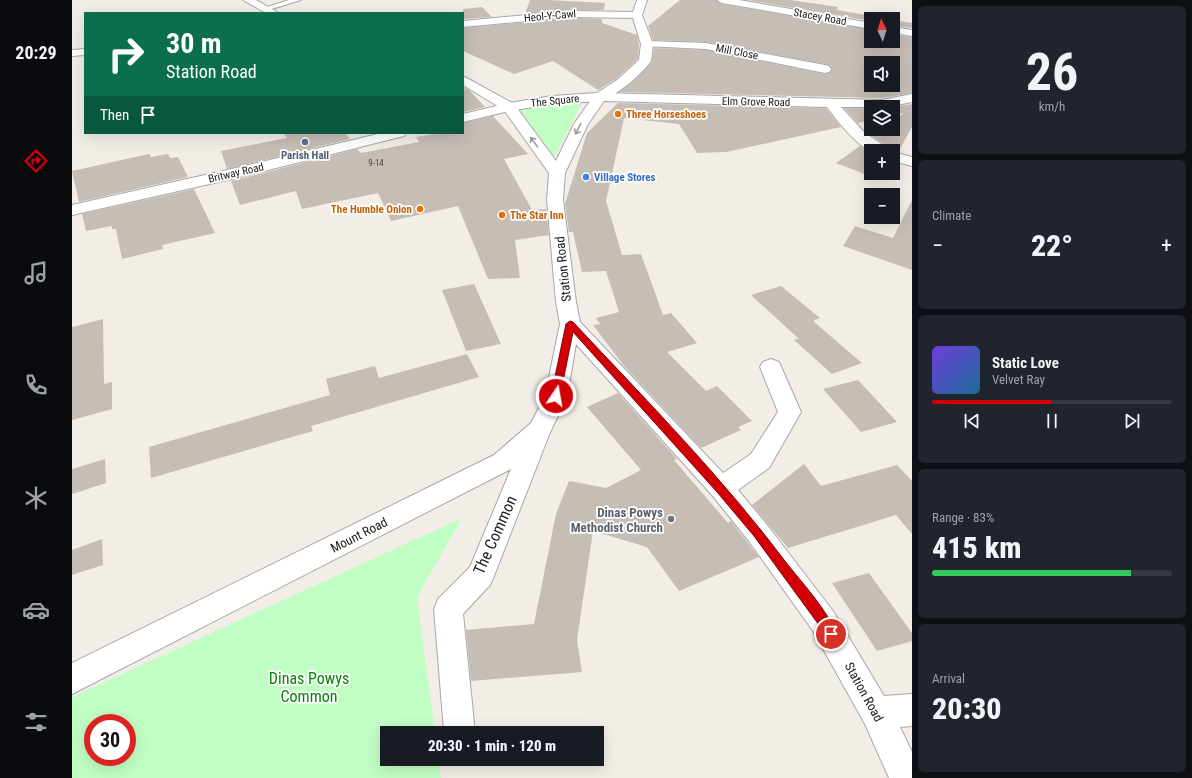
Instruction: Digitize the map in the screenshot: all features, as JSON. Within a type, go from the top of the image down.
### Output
[{"type":"street","points":[[248,0],[270,11]]},
{"type":"street","points":[[600,97],[622,83],[645,61],[647,44],[637,15],[642,0]]},
{"type":"street","name":"Stacey Road","points":[[722,0],[746,2],[864,25]]},
{"type":"street","name":"Heol-Y-Cawl","points":[[464,24],[570,14],[637,15]]},
{"type":"street","points":[[900,31],[912,33]]},
{"type":"street","name":"Mill Close","points":[[647,44],[706,46],[825,69]]},
{"type":"street","points":[[72,53],[84,52]]},
{"type":"street","points":[[464,81],[509,107],[557,174]]},
{"type":"street","name":"Elm Grove Road","points":[[600,97],[882,104],[912,98]]},
{"type":"street","name":"The Square","points":[[509,107],[552,100],[600,97]]},
{"type":"street","name":"Station Road","points":[[600,97],[581,124],[557,174],[555,200],[566,302],[570,324],[721,488],[758,533],[823,621],[876,712],[907,778]]},
{"type":"street","points":[[831,103],[852,130],[868,144]]},
{"type":"street","points":[[464,118],[509,107]]},
{"type":"street","name":"Britway Road","points":[[72,210],[236,173],[395,134]]},
{"type":"street","points":[[900,158],[912,162]]},
{"type":"street","name":"Mount Road","points":[[72,679],[503,462],[540,429],[556,396],[570,324]]},
{"type":"street","points":[[721,488],[760,461],[790,412],[771,367]]},
{"type":"street","name":"The Common","points":[[460,726],[448,609],[480,576],[540,429]]},
{"type":"street","points":[[876,712],[912,710]]},
{"type":"lane","points":[[270,11],[298,0]]},
{"type":"green space","points":[[582,103],[554,157],[520,110],[546,105]]},
{"type":"green space","name":"Dinas Powys Common","points":[[462,518],[417,597],[434,726],[380,726],[380,766],[440,766],[441,778],[72,778],[72,697]]},
{"type":"building","points":[[530,0],[605,3],[604,10],[570,10],[525,14]]},
{"type":"building","points":[[680,0],[716,0],[722,4],[864,29],[864,48],[900,48],[900,36],[912,37],[912,93],[882,98],[620,92],[636,79],[652,62],[654,48],[706,50],[825,74],[832,70],[830,65],[706,42],[653,40],[648,26]]},
{"type":"building","points":[[748,0],[790,0],[838,7],[837,10],[864,15],[864,20]]},
{"type":"building","points":[[482,7],[492,17],[464,19],[463,9]]},
{"type":"building","points":[[570,18],[602,19],[602,23],[637,35],[639,44],[638,59],[616,79],[598,90],[553,61],[514,74],[464,51],[464,28]]},
{"type":"building","points":[[900,21],[912,23],[912,28],[900,27]]},
{"type":"building","points":[[464,88],[469,90],[485,107],[464,112]]},
{"type":"building","points":[[618,103],[826,108],[841,127],[726,152],[697,153],[679,124],[624,118],[606,201],[622,255],[641,254],[663,315],[671,313],[697,343],[667,352],[706,391],[717,386],[752,421],[738,427],[741,430],[701,448],[624,366],[593,325],[600,324],[596,318],[619,312],[606,271],[582,272],[573,232],[569,232],[565,204],[587,133]]},
{"type":"building","points":[[912,104],[912,127],[900,148],[900,144],[884,144],[872,136],[900,136],[900,116],[904,113],[900,114],[900,106]]},
{"type":"building","points":[[844,108],[864,108],[864,122],[858,123]]},
{"type":"building","points":[[493,116],[528,154],[504,159],[532,210],[546,209],[549,235],[515,240],[520,278],[488,279],[458,206],[391,221],[378,193],[302,209],[296,191],[240,205],[231,181],[357,149],[361,153],[419,142],[416,137],[433,134],[464,134],[464,123]]},
{"type":"building","points":[[284,134],[346,134],[350,139],[227,169],[221,151],[287,138]]},
{"type":"building","points":[[860,146],[864,148],[864,174],[836,163]]},
{"type":"building","points":[[149,154],[151,157],[168,154],[170,158],[178,157],[188,177],[79,202],[72,171]]},
{"type":"building","points":[[194,189],[215,233],[162,245],[163,249],[122,259],[116,229],[112,229],[112,226],[86,231],[82,214]]},
{"type":"building","points":[[912,200],[912,270],[843,246],[855,226],[893,238]]},
{"type":"building","points":[[474,284],[501,344],[466,351],[442,290]]},
{"type":"building","points":[[781,286],[820,318],[813,321],[862,363],[832,374],[794,340],[799,339],[751,295]]},
{"type":"building","points":[[103,319],[104,384],[112,382],[112,409],[72,420],[72,327]]},
{"type":"building","points":[[467,354],[479,377],[311,426],[313,431],[151,478],[149,447],[330,395],[326,379],[375,366],[379,378]]},
{"type":"building","points":[[858,380],[897,422],[861,432],[823,389]]},
{"type":"building","points":[[618,393],[677,459],[674,460],[728,523],[731,521],[759,557],[679,591],[647,547],[593,531],[577,640],[582,672],[471,681],[466,630],[534,624],[556,514],[569,481],[606,488],[641,470],[587,407]]},
{"type":"building","points":[[105,459],[106,483],[72,494],[72,469]]},
{"type":"building","points":[[804,464],[821,486],[897,465],[912,481],[912,534],[896,515],[788,548],[752,505]]},
{"type":"building","points":[[102,539],[103,565],[72,575],[72,550]]},
{"type":"building","points":[[869,573],[912,633],[912,641],[877,651],[832,583]]},
{"type":"place","name":"Three Horseshoes","points":[[618,114]]},
{"type":"place","name":"Parish Hall","points":[[305,142]]},
{"type":"place","name":"Village Stores","points":[[586,177]]},
{"type":"place","name":"The Humble Onion","points":[[420,209]]},
{"type":"place","name":"The Star Inn","points":[[502,215]]},
{"type":"place","name":"Dinas Powys Methodist Church","points":[[671,519]]},
{"type":"route","points":[[556,396],[570,324],[721,488],[758,533],[831,634]]}]
